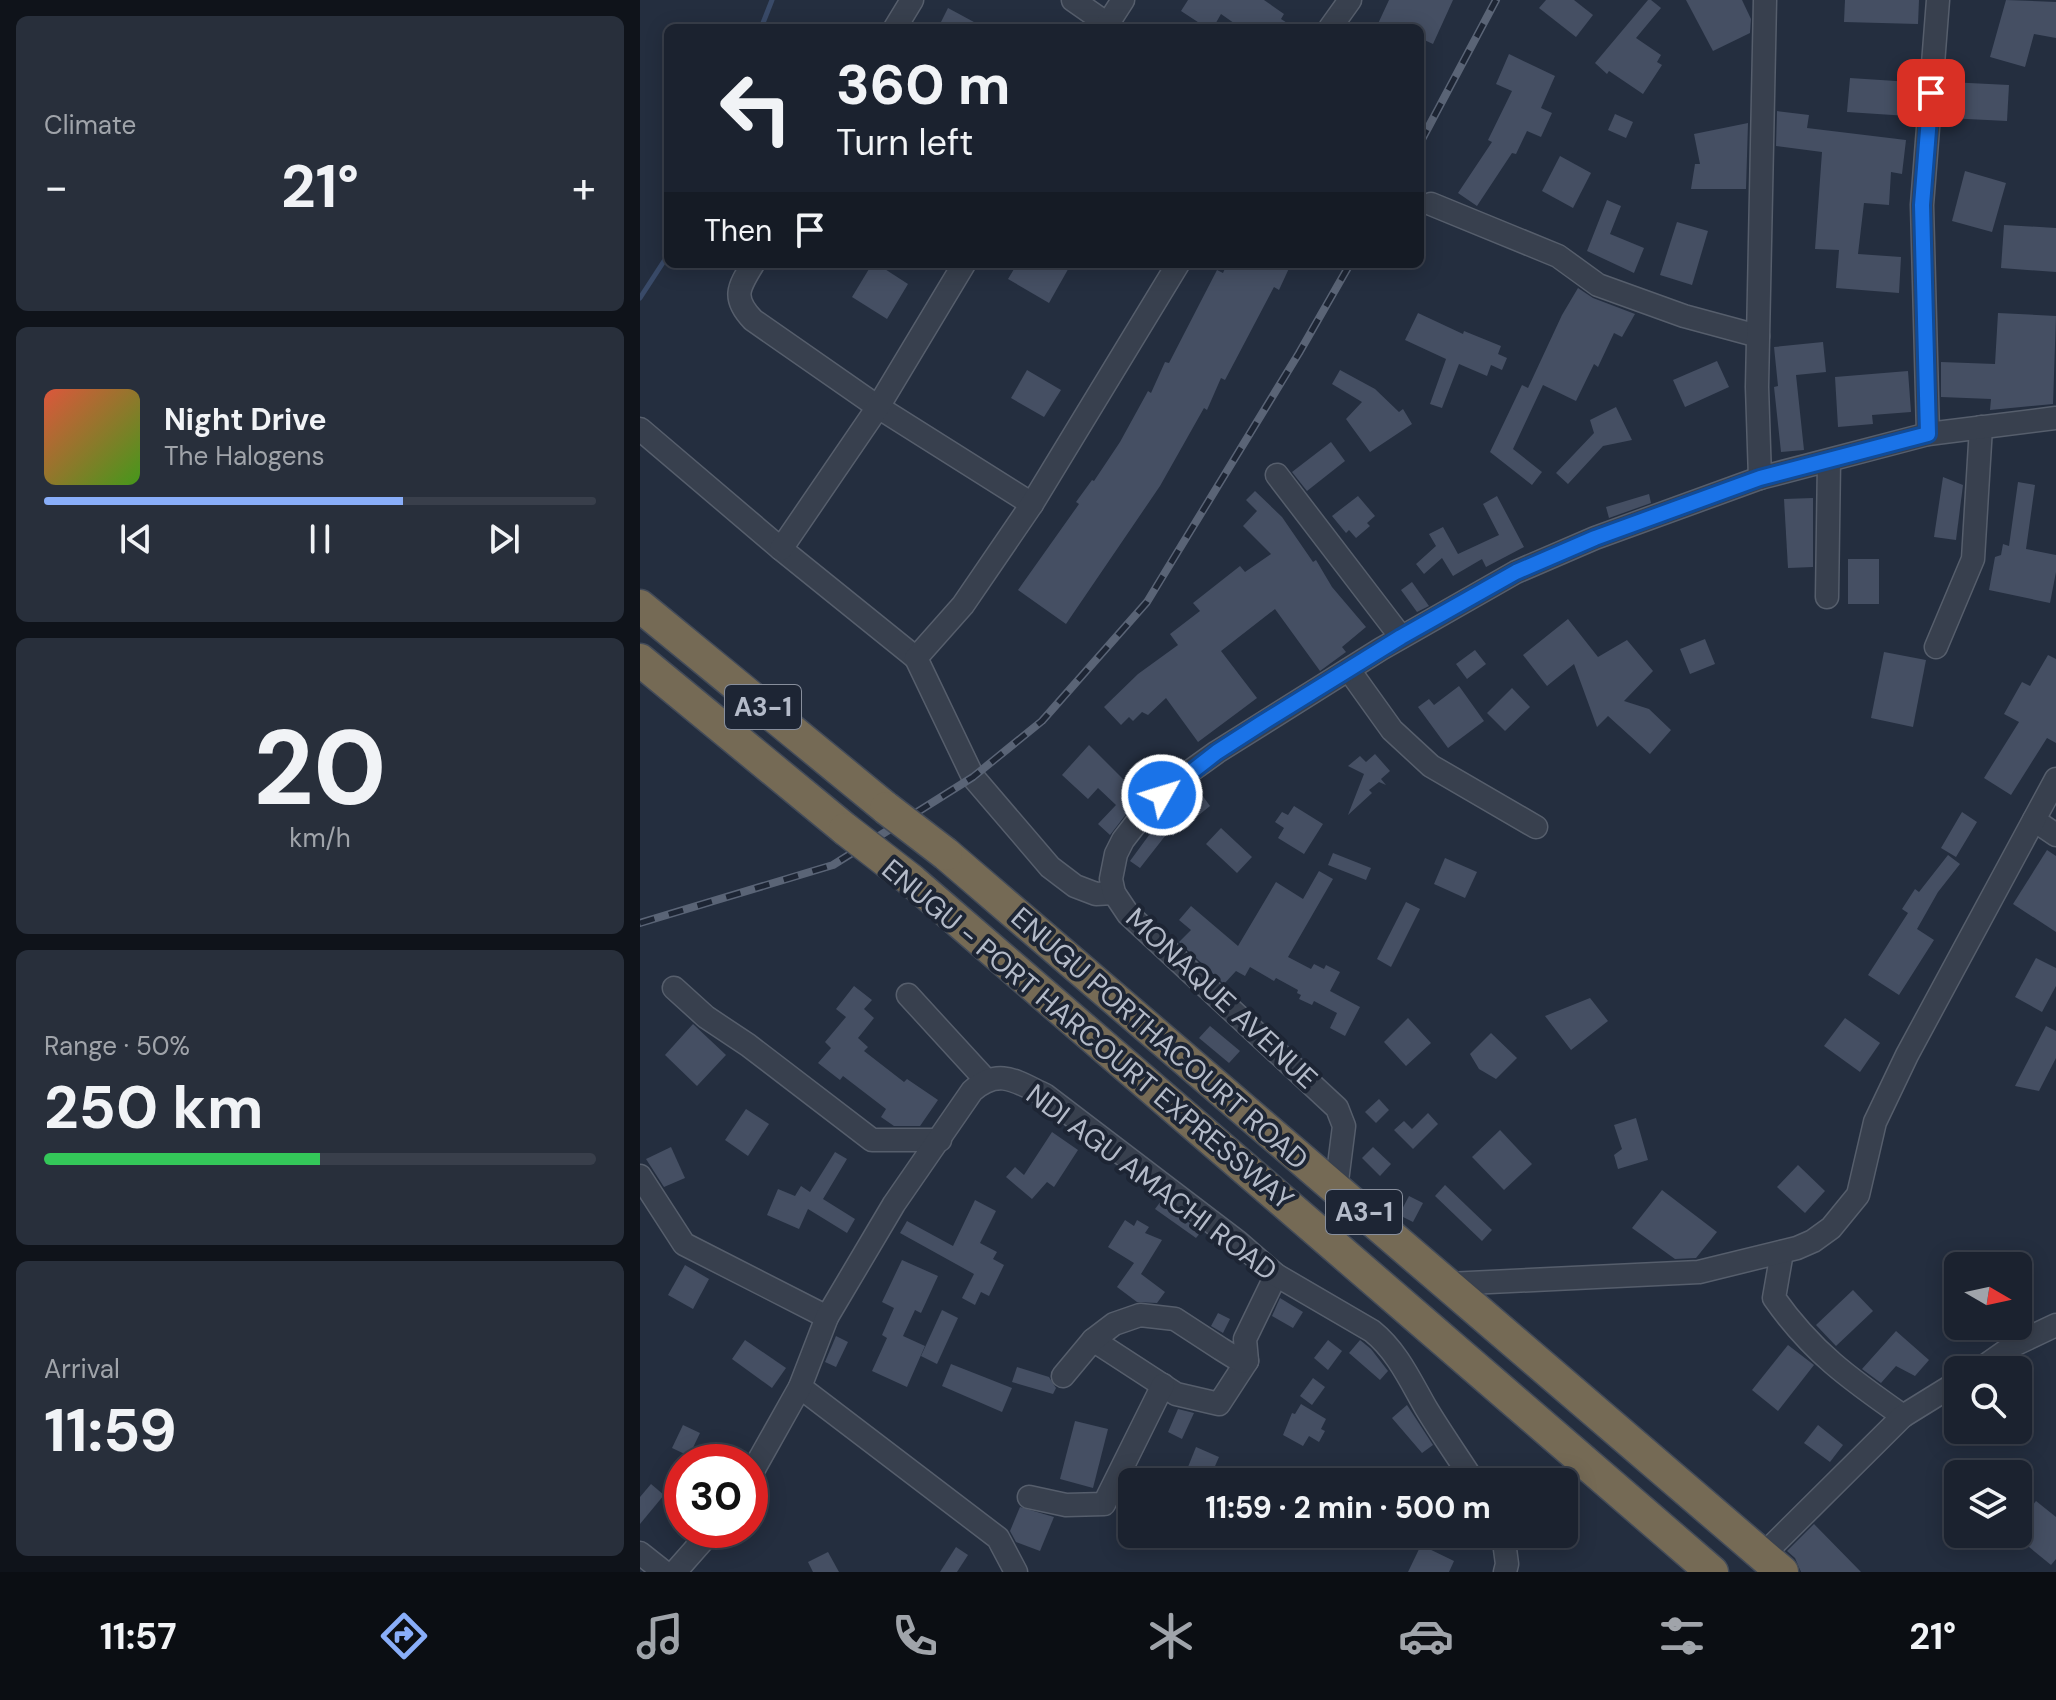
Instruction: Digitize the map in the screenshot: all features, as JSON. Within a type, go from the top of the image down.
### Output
[{"type":"highway","name":"ENUGU PORTHACOURT ROAD","points":[[640,606],[946,854],[1773,1564]]},
{"type":"highway","name":"ENUGU - PORT HARCOURT EXPRESSWAY","points":[[640,660],[911,880],[1712,1572]]},
{"type":"street","points":[[897,24],[912,0]]},
{"type":"street","points":[[1073,0],[1105,24]]},
{"type":"street","points":[[1111,24],[1123,0]]},
{"type":"street","points":[[1333,24],[1350,0]]},
{"type":"street","points":[[1760,478],[1758,336],[1765,0]]},
{"type":"street","points":[[1928,434],[1922,205],[1938,0]]},
{"type":"street","points":[[1431,204],[1558,256],[1598,285],[1684,316],[1758,336]]},
{"type":"street","points":[[751,268],[738,294],[740,308],[753,320],[878,407],[1032,504]]},
{"type":"street","points":[[781,549],[878,407],[962,268]]},
{"type":"street","points":[[916,658],[963,605],[1032,504],[1176,268]]},
{"type":"street","name":"MONAQUE AVENUE","points":[[1336,1189],[1344,1126],[1337,1108],[1128,914],[1114,893],[1111,879],[1116,854],[1147,809],[1178,780],[1217,752],[1401,637],[1516,572],[1595,538],[1760,478],[1928,434],[2056,418]]},
{"type":"street","points":[[1936,647],[1973,559],[1981,427]]},
{"type":"street","points":[[640,429],[916,658],[973,777],[1050,867],[1075,886],[1096,894],[1114,893]]},
{"type":"street","points":[[1827,597],[1829,461]]},
{"type":"street","points":[[1277,475],[1401,637]]},
{"type":"street","points":[[1349,670],[1384,721],[1431,766],[1536,827]]},
{"type":"street","points":[[1448,1284],[1699,1272],[1782,1252],[1813,1241],[1831,1228],[1858,1195],[1875,1122],[1907,1055],[2056,779]]},
{"type":"street","points":[[2034,820],[2056,835]]},
{"type":"street","points":[[674,988],[706,1017],[748,1045],[872,1140],[940,1140]]},
{"type":"street","points":[[768,1444],[800,1387],[827,1317],[894,1204],[972,1091],[985,1079],[908,995]]},
{"type":"street","name":"NDI AGU AMACHI ROAD","points":[[985,1079],[997,1077],[1013,1080],[1045,1095],[1276,1275],[1383,1340]]},
{"type":"street","points":[[640,1176],[684,1244],[827,1317]]},
{"type":"street","points":[[1782,1252],[1774,1298],[1790,1321],[1809,1344],[1854,1382],[1903,1416]]},
{"type":"street","points":[[1093,1340],[1176,1394],[1219,1404],[1247,1361],[1245,1339],[1276,1275]]},
{"type":"street","points":[[1412,1311],[1383,1340],[1395,1354],[1465,1468]]},
{"type":"street","points":[[1063,1376],[1093,1340],[1114,1324],[1133,1316],[1171,1319],[1242,1362],[1247,1361]]},
{"type":"street","points":[[1999,1356],[2056,1325]]},
{"type":"street","points":[[1029,1497],[1066,1505],[1104,1504],[1163,1385]]},
{"type":"street","points":[[800,1387],[998,1538],[1016,1572]]},
{"type":"street","points":[[1773,1564],[1903,1416],[1944,1391]]},
{"type":"street","points":[[675,1572],[696,1548]]},
{"type":"street","points":[[1505,1548],[1505,1572]]},
{"type":"street","points":[[640,1553],[664,1572]]},
{"type":"building","points":[[1188,0],[1264,0],[1284,14],[1281,19],[1289,24],[1235,24],[1221,14],[1215,24],[1201,24],[1181,11]]},
{"type":"building","points":[[1389,0],[1453,0],[1433,44],[1424,40],[1424,24],[1378,24]]},
{"type":"building","points":[[1546,0],[1574,0],[1593,15],[1576,37],[1539,8]]},
{"type":"building","points":[[1648,0],[1661,8],[1636,38],[1661,55],[1657,62],[1662,65],[1643,94],[1609,71],[1607,74],[1595,63]]},
{"type":"building","points":[[1686,0],[1742,0],[1751,19],[1750,33],[1713,51]]},
{"type":"building","points":[[1845,0],[1919,0],[1918,24],[1844,22]]},
{"type":"building","points":[[2006,0],[2056,2],[2056,38],[2034,34],[2025,67],[1990,57]]},
{"type":"building","points":[[948,8],[978,24],[940,24]]},
{"type":"building","points":[[1509,54],[1555,76],[1541,108],[1552,113],[1541,137],[1527,131],[1516,154],[1512,153],[1477,206],[1458,193],[1492,142],[1488,140],[1512,91],[1496,84]]},
{"type":"building","points":[[1850,78],[1911,82],[1908,116],[1847,112]]},
{"type":"building","points":[[1949,82],[2009,85],[2007,121],[1947,118]]},
{"type":"building","points":[[1777,111],[1809,115],[1807,128],[1906,140],[1902,174],[1891,172],[1889,205],[1864,203],[1858,254],[1901,257],[1899,293],[1836,288],[1839,250],[1815,249],[1822,152],[1776,146]]},
{"type":"building","points":[[1615,114],[1633,122],[1626,138],[1608,130]]},
{"type":"building","points":[[1748,123],[1746,189],[1691,189],[1695,164],[1700,164],[1694,134]]},
{"type":"building","points":[[1560,156],[1591,173],[1573,208],[1542,191]]},
{"type":"building","points":[[1965,171],[2006,183],[1992,232],[1952,221]]},
{"type":"building","points":[[1607,200],[1621,206],[1610,234],[1644,248],[1634,273],[1587,251]]},
{"type":"building","points":[[1677,222],[1708,231],[1692,285],[1660,275]]},
{"type":"building","points":[[2004,225],[2056,228],[2056,272],[2001,268]]},
{"type":"building","points":[[870,268],[883,268],[908,284],[887,319],[852,297]]},
{"type":"building","points":[[1015,268],[1069,268],[1049,303],[1008,279]]},
{"type":"building","points":[[1225,268],[1289,268],[1279,290],[1274,287],[1225,380],[1221,378],[1207,410],[1204,408],[1160,486],[1066,624],[1018,590],[1120,442],[1148,391],[1151,393],[1217,270],[1223,273]]},
{"type":"building","points":[[1578,288],[1593,298],[1635,314],[1622,337],[1614,333],[1598,367],[1594,364],[1576,401],[1543,385],[1513,449],[1542,472],[1532,485],[1490,452],[1522,385],[1528,388]]},
{"type":"building","points":[[1418,313],[1463,334],[1464,331],[1501,346],[1498,354],[1507,358],[1502,370],[1491,365],[1487,376],[1459,364],[1442,408],[1430,404],[1446,359],[1405,340]]},
{"type":"building","points":[[1998,313],[2056,316],[2053,404],[1990,410],[1991,399],[1941,397],[1941,362],[1995,364]]},
{"type":"building","points":[[1823,342],[1826,372],[1796,375],[1804,450],[1781,452],[1774,387],[1778,386],[1774,347]]},
{"type":"building","points":[[1717,361],[1729,387],[1685,407],[1673,380]]},
{"type":"building","points":[[1027,370],[1061,390],[1044,417],[1011,398]]},
{"type":"building","points":[[1340,370],[1375,389],[1399,412],[1403,409],[1412,424],[1370,452],[1346,419],[1362,402],[1332,384]]},
{"type":"building","points":[[1908,371],[1911,412],[1872,415],[1873,424],[1838,427],[1835,377]]},
{"type":"building","points":[[1616,407],[1632,440],[1603,446],[1568,484],[1556,473],[1594,433],[1590,420]]},
{"type":"building","points":[[1331,442],[1345,461],[1307,491],[1292,472]]},
{"type":"building","points":[[1943,477],[1963,485],[1956,540],[1934,537]]},
{"type":"building","points":[[2018,482],[2035,485],[2026,549],[2056,555],[2050,603],[1989,590],[1995,557],[2001,555],[2003,544],[2009,546]]},
{"type":"building","points":[[1255,491],[1282,517],[1313,562],[1316,560],[1332,587],[1366,627],[1342,647],[1346,652],[1320,671],[1275,609],[1221,651],[1257,698],[1198,742],[1166,698],[1148,715],[1142,712],[1133,721],[1129,717],[1121,725],[1104,707],[1138,674],[1178,645],[1170,634],[1200,611],[1193,603],[1240,566],[1245,572],[1271,554],[1243,526],[1257,511],[1246,500]]},
{"type":"building","points":[[1649,494],[1651,503],[1609,518],[1606,507]]},
{"type":"building","points":[[1358,496],[1375,516],[1367,523],[1370,526],[1356,538],[1349,530],[1346,533],[1332,516]]},
{"type":"building","points":[[1497,496],[1524,547],[1486,567],[1482,559],[1453,576],[1442,558],[1424,574],[1416,564],[1436,546],[1429,534],[1443,527],[1458,554],[1499,535],[1483,504]]},
{"type":"building","points":[[1813,498],[1813,567],[1788,568],[1784,499]]},
{"type":"building","points":[[1848,559],[1879,559],[1879,604],[1848,604]]},
{"type":"building","points":[[1412,582],[1429,606],[1417,612],[1401,590]]},
{"type":"building","points":[[1568,619],[1598,657],[1627,640],[1653,671],[1624,701],[1649,709],[1671,730],[1650,754],[1608,716],[1597,727],[1574,664],[1547,686],[1523,655]]},
{"type":"building","points":[[1705,639],[1715,664],[1690,674],[1680,649]]},
{"type":"building","points":[[1475,650],[1486,664],[1467,679],[1456,664]]},
{"type":"building","points":[[1884,652],[1926,660],[1913,727],[1871,718]]},
{"type":"building","points":[[2048,655],[2056,659],[2056,743],[2047,738],[2011,795],[1984,778],[2019,722],[2004,714],[2022,682],[2030,686]]},
{"type":"building","points":[[1459,686],[1484,721],[1448,748],[1418,707],[1429,699],[1434,705]]},
{"type":"building","points":[[1512,688],[1530,707],[1505,731],[1487,713]]},
{"type":"building","points":[[1089,745],[1140,796],[1110,835],[1098,824],[1116,805],[1098,788],[1088,799],[1062,775]]},
{"type":"building","points":[[1375,754],[1390,771],[1381,779],[1386,785],[1379,782],[1369,790],[1372,793],[1348,815],[1364,774],[1348,766],[1360,756],[1366,762]]},
{"type":"building","points":[[1202,795],[1210,806],[1173,836],[1169,831],[1140,868],[1130,861],[1152,831],[1154,833]]},
{"type":"building","points":[[1294,806],[1323,824],[1304,854],[1278,838],[1284,828],[1275,822],[1282,812],[1288,815]]},
{"type":"building","points":[[1962,812],[1977,822],[1956,857],[1941,848]]},
{"type":"building","points":[[1221,828],[1252,857],[1237,873],[1206,844]]},
{"type":"building","points":[[2047,850],[2056,856],[2056,932],[2013,904]]},
{"type":"building","points":[[1333,853],[1371,868],[1366,880],[1328,865]]},
{"type":"building","points":[[1948,855],[1960,864],[1938,892],[1917,929],[1934,940],[1899,995],[1868,975],[1908,913],[1902,909],[1915,889],[1919,892]]},
{"type":"building","points":[[1445,858],[1477,872],[1465,898],[1434,884]]},
{"type":"building","points":[[1319,871],[1333,879],[1288,957],[1311,969],[1314,964],[1324,969],[1326,965],[1340,972],[1330,991],[1360,1007],[1345,1036],[1330,1028],[1337,1013],[1314,1001],[1312,1005],[1299,999],[1301,995],[1297,993],[1298,990],[1250,967],[1245,976],[1236,971],[1224,984],[1179,942],[1191,930],[1179,920],[1191,906],[1238,946],[1276,882],[1303,899]]},
{"type":"building","points":[[1406,902],[1420,909],[1391,967],[1377,959]]},
{"type":"building","points":[[2036,958],[2056,968],[2056,986],[2042,1012],[2015,997]]},
{"type":"building","points":[[854,986],[872,1000],[864,1009],[874,1018],[858,1038],[868,1047],[864,1051],[904,1082],[907,1079],[938,1100],[920,1126],[894,1126],[881,1117],[886,1109],[843,1076],[840,1080],[818,1063],[831,1048],[825,1042],[846,1017],[836,1009]]},
{"type":"building","points":[[1590,998],[1608,1021],[1571,1050],[1545,1016]]},
{"type":"building","points":[[1408,1018],[1431,1043],[1406,1066],[1384,1042]]},
{"type":"building","points":[[1845,1018],[1880,1043],[1860,1072],[1824,1046]]},
{"type":"building","points":[[693,1024],[726,1055],[697,1086],[665,1055]]},
{"type":"building","points":[[1210,1026],[1240,1051],[1229,1063],[1199,1038]]},
{"type":"building","points":[[2046,1026],[2056,1031],[2056,1058],[2039,1091],[2015,1086]]},
{"type":"building","points":[[1491,1033],[1517,1058],[1496,1079],[1479,1069],[1470,1054]]},
{"type":"building","points":[[1379,1099],[1389,1110],[1376,1123],[1365,1112]]},
{"type":"building","points":[[746,1109],[769,1124],[748,1156],[725,1140]]},
{"type":"building","points":[[1428,1113],[1438,1124],[1413,1149],[1394,1130],[1404,1121],[1412,1129]]},
{"type":"building","points":[[1636,1118],[1648,1160],[1618,1169],[1614,1155],[1622,1149],[1614,1125]]},
{"type":"building","points":[[1500,1130],[1532,1164],[1504,1190],[1472,1157]]},
{"type":"building","points":[[1052,1132],[1078,1150],[1054,1187],[1047,1182],[1032,1199],[1006,1177],[1015,1167],[1024,1175]]},
{"type":"building","points":[[671,1147],[685,1178],[664,1187],[646,1159]]},
{"type":"building","points":[[1373,1147],[1391,1164],[1380,1176],[1362,1158]]},
{"type":"building","points":[[835,1152],[847,1159],[823,1199],[855,1219],[847,1233],[808,1209],[799,1229],[767,1215],[778,1189],[795,1196],[801,1186],[810,1192]]},
{"type":"building","points":[[1798,1165],[1825,1191],[1805,1213],[1777,1187]]},
{"type":"building","points":[[1445,1185],[1492,1230],[1482,1241],[1435,1196]]},
{"type":"building","points":[[1662,1190],[1717,1232],[1696,1258],[1675,1259],[1632,1228]]},
{"type":"building","points":[[1409,1196],[1423,1203],[1413,1222],[1399,1215]]},
{"type":"building","points":[[975,1200],[996,1211],[980,1243],[997,1252],[993,1259],[1004,1265],[989,1296],[981,1292],[975,1305],[962,1298],[974,1274],[900,1233],[907,1221],[953,1246]]},
{"type":"building","points":[[1161,1201],[1201,1232],[1196,1238],[1155,1209]]},
{"type":"building","points":[[1125,1220],[1134,1226],[1137,1220],[1149,1227],[1145,1233],[1162,1240],[1141,1274],[1165,1292],[1157,1303],[1137,1302],[1117,1287],[1134,1263],[1108,1247]]},
{"type":"building","points":[[902,1260],[938,1276],[921,1313],[915,1310],[903,1336],[925,1346],[907,1387],[872,1371],[887,1338],[882,1335],[894,1308],[882,1302]]},
{"type":"building","points":[[685,1265],[709,1279],[693,1309],[668,1295]]},
{"type":"building","points":[[1853,1290],[1873,1311],[1836,1346],[1816,1325]]},
{"type":"building","points":[[1280,1298],[1303,1312],[1293,1328],[1272,1316]]},
{"type":"building","points":[[942,1310],[958,1318],[937,1364],[921,1356]]},
{"type":"building","points":[[1218,1313],[1230,1319],[1223,1333],[1211,1326]]},
{"type":"building","points":[[1896,1331],[1929,1360],[1915,1376],[1896,1366],[1881,1383],[1862,1369]]},
{"type":"building","points":[[836,1336],[848,1342],[836,1367],[825,1362]]},
{"type":"building","points":[[745,1340],[786,1368],[772,1388],[732,1359]]},
{"type":"building","points":[[1328,1340],[1342,1351],[1328,1370],[1314,1358]]},
{"type":"building","points":[[1360,1340],[1388,1371],[1380,1380],[1349,1353]]},
{"type":"building","points":[[1788,1345],[1814,1365],[1778,1411],[1752,1390]]},
{"type":"building","points":[[951,1364],[1012,1388],[1002,1412],[942,1386]]},
{"type":"building","points":[[1017,1367],[1049,1377],[1056,1388],[1053,1394],[1012,1382]]},
{"type":"building","points":[[1313,1378],[1325,1387],[1312,1405],[1300,1396]]},
{"type":"building","points":[[1301,1404],[1326,1419],[1321,1429],[1325,1431],[1319,1442],[1309,1436],[1303,1446],[1283,1435],[1292,1413],[1295,1414]]},
{"type":"building","points":[[1407,1405],[1433,1445],[1422,1453],[1392,1418]]},
{"type":"building","points":[[1178,1409],[1194,1413],[1182,1439],[1168,1432]]},
{"type":"building","points":[[1075,1421],[1108,1429],[1093,1488],[1060,1479]]},
{"type":"building","points":[[683,1425],[700,1433],[695,1444],[674,1444]]},
{"type":"building","points":[[1818,1425],[1843,1445],[1830,1462],[1804,1443]]},
{"type":"building","points":[[1196,1447],[1219,1457],[1214,1468],[1188,1468]]},
{"type":"building","points":[[651,1484],[664,1495],[640,1524],[640,1497]]},
{"type":"building","points":[[2036,1501],[2056,1517],[2056,1559],[2051,1565],[2030,1548],[2032,1506]]},
{"type":"building","points":[[1020,1507],[1054,1517],[1040,1551],[1016,1542],[1010,1531]]},
{"type":"building","points":[[1814,1524],[1861,1572],[1801,1572],[1795,1558],[1787,1551]]},
{"type":"building","points":[[956,1547],[968,1555],[957,1572],[940,1572]]},
{"type":"building","points":[[1420,1548],[1427,1548],[1454,1561],[1449,1572],[1408,1572]]},
{"type":"building","points":[[828,1552],[839,1572],[813,1572],[808,1562]]},
{"type":"waterway","points":[[763,24],[772,0]]},
{"type":"waterway","points":[[640,298],[664,261]]},
{"type":"railway","points":[[1424,135],[1496,0]]},
{"type":"railway","points":[[640,923],[833,865],[973,777],[1042,721],[1147,602],[1348,268]]},
{"type":"route","points":[[1162,795],[1178,780],[1262,723],[1401,637],[1516,572],[1595,538],[1760,478],[1928,434],[1922,205],[1931,93]]}]
